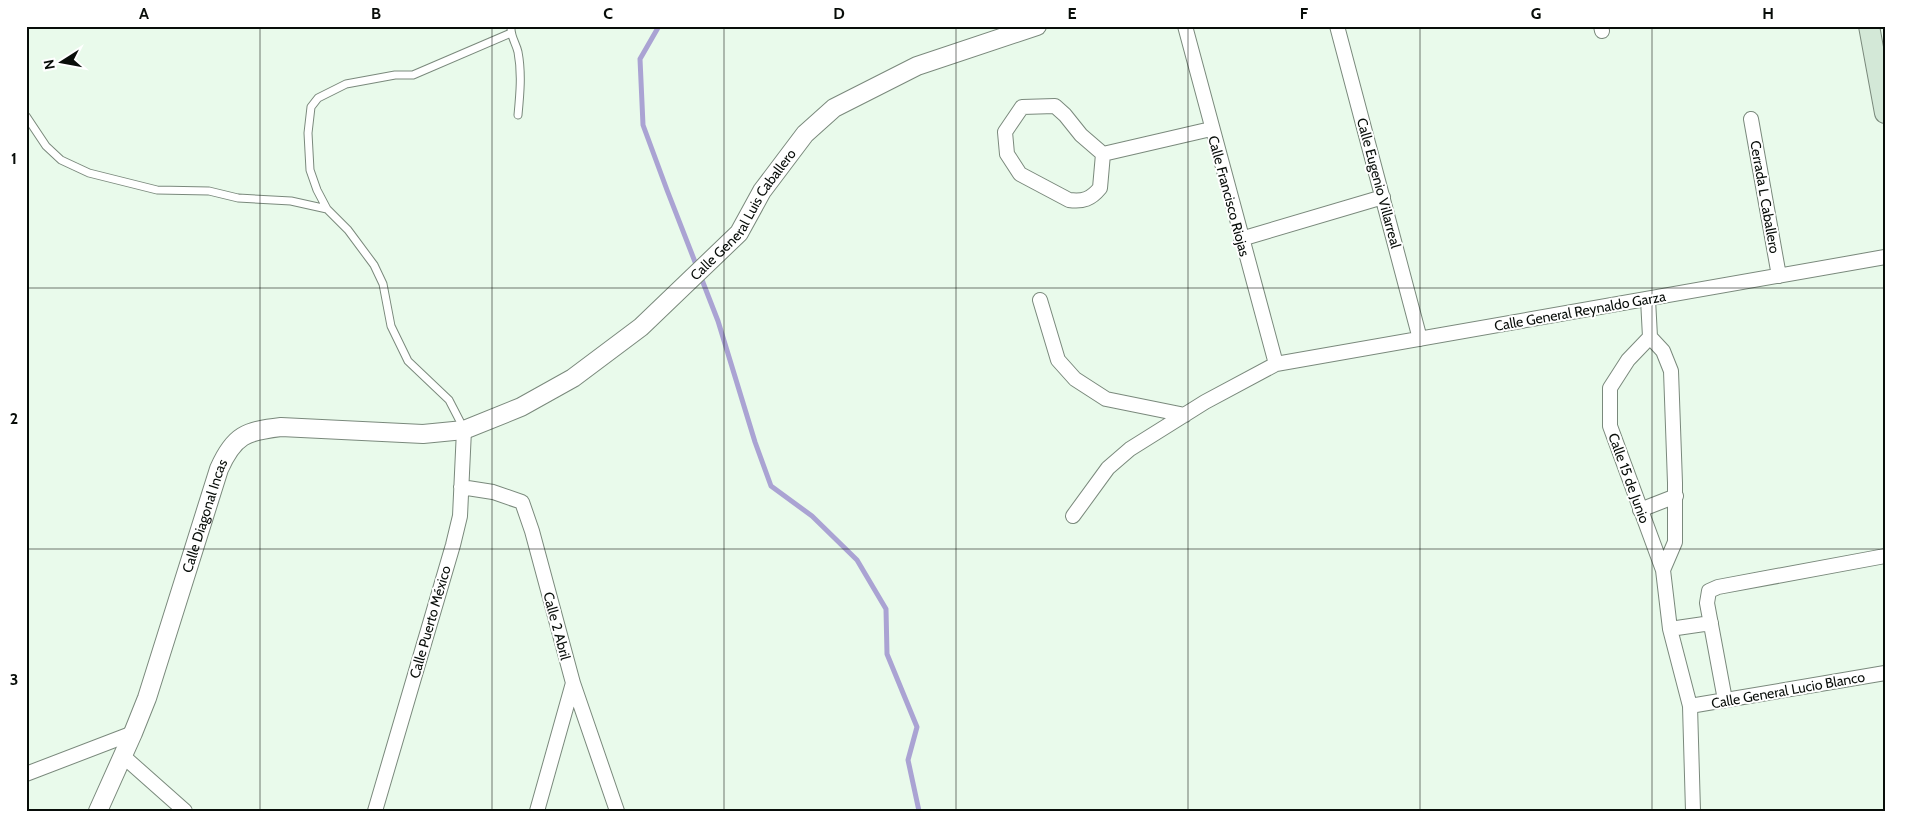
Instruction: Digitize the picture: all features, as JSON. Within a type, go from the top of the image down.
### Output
[{"type":"main road","points":[[1870,26],[1882,82],[1885,113]]},
{"type":"street","name":"Calle General Luis Caballero","points":[[464,430],[521,407],[573,378],[642,327],[739,233],[762,191],[805,134],[834,108],[917,66],[1037,26]]},
{"type":"street","name":"Calle Francisco Riojas","points":[[1185,26],[1211,129],[1276,364]]},
{"type":"street","name":"Calle Eugenio Villarreal","points":[[1337,26],[1420,339]]},
{"type":"street","points":[[1055,106],[1066,115],[1081,135],[1103,154],[1100,188],[1088,199],[1069,200],[1020,174],[1007,154],[1005,132],[1022,107],[1055,106]]},
{"type":"street","name":"Cerrada L Caballero","points":[[1751,119],[1779,276]]},
{"type":"street","points":[[1103,154],[1211,129]]},
{"type":"street","points":[[1242,239],[1383,198]]},
{"type":"street","name":"Calle General Reynaldo Garza","points":[[1073,516],[1108,468],[1130,449],[1185,415],[1276,364],[1885,257]]},
{"type":"street","points":[[1648,299],[1650,337]]},
{"type":"street","points":[[1040,300],[1058,360],[1075,379],[1106,399],[1185,415]]},
{"type":"street","name":"Calle 15 de Junio","points":[[1663,570],[1675,542],[1676,496],[1671,371],[1663,351],[1650,337],[1628,360],[1610,388],[1610,426],[1663,570],[1670,629],[1690,706],[1693,811]]},
{"type":"street","name":"Calle Diagonal Incas","points":[[98,811],[133,733],[164,646],[219,469],[227,451],[236,441],[254,432],[281,427],[422,434],[464,430]]},
{"type":"street","name":"Calle Puerto México","points":[[375,811],[460,516],[464,430]]},
{"type":"street","name":"Calle 2 Abril","points":[[461,488],[493,492],[522,502],[532,531],[573,683]]},
{"type":"street","points":[[1640,510],[1676,496]]},
{"type":"street","points":[[1725,700],[1707,604],[1709,591],[1718,587],[1885,556]]},
{"type":"street","points":[[1670,629],[1710,623]]},
{"type":"street","name":"Calle General Lucio Blanco","points":[[1690,706],[1885,673]]},
{"type":"street","points":[[537,811],[573,683]]},
{"type":"street","points":[[573,683],[617,811]]},
{"type":"street","points":[[26,774],[133,733]]},
{"type":"street","points":[[123,756],[184,811]]},
{"type":"lane","points":[[464,430],[449,400],[408,361],[392,326],[383,284],[374,265],[348,230],[327,210],[317,190],[310,170],[308,133],[311,107],[318,98],[346,84],[413,75],[511,30],[518,51],[521,78],[518,115]]},
{"type":"lane","points":[[26,116],[46,146],[61,160],[89,173],[157,190],[209,191],[238,198],[291,201],[327,210]]},
{"type":"waterway","points":[[659,26],[640,59],[643,125],[718,321],[755,442],[771,486],[812,516],[857,560],[886,609],[887,654],[917,727],[908,760],[919,811]]}]
